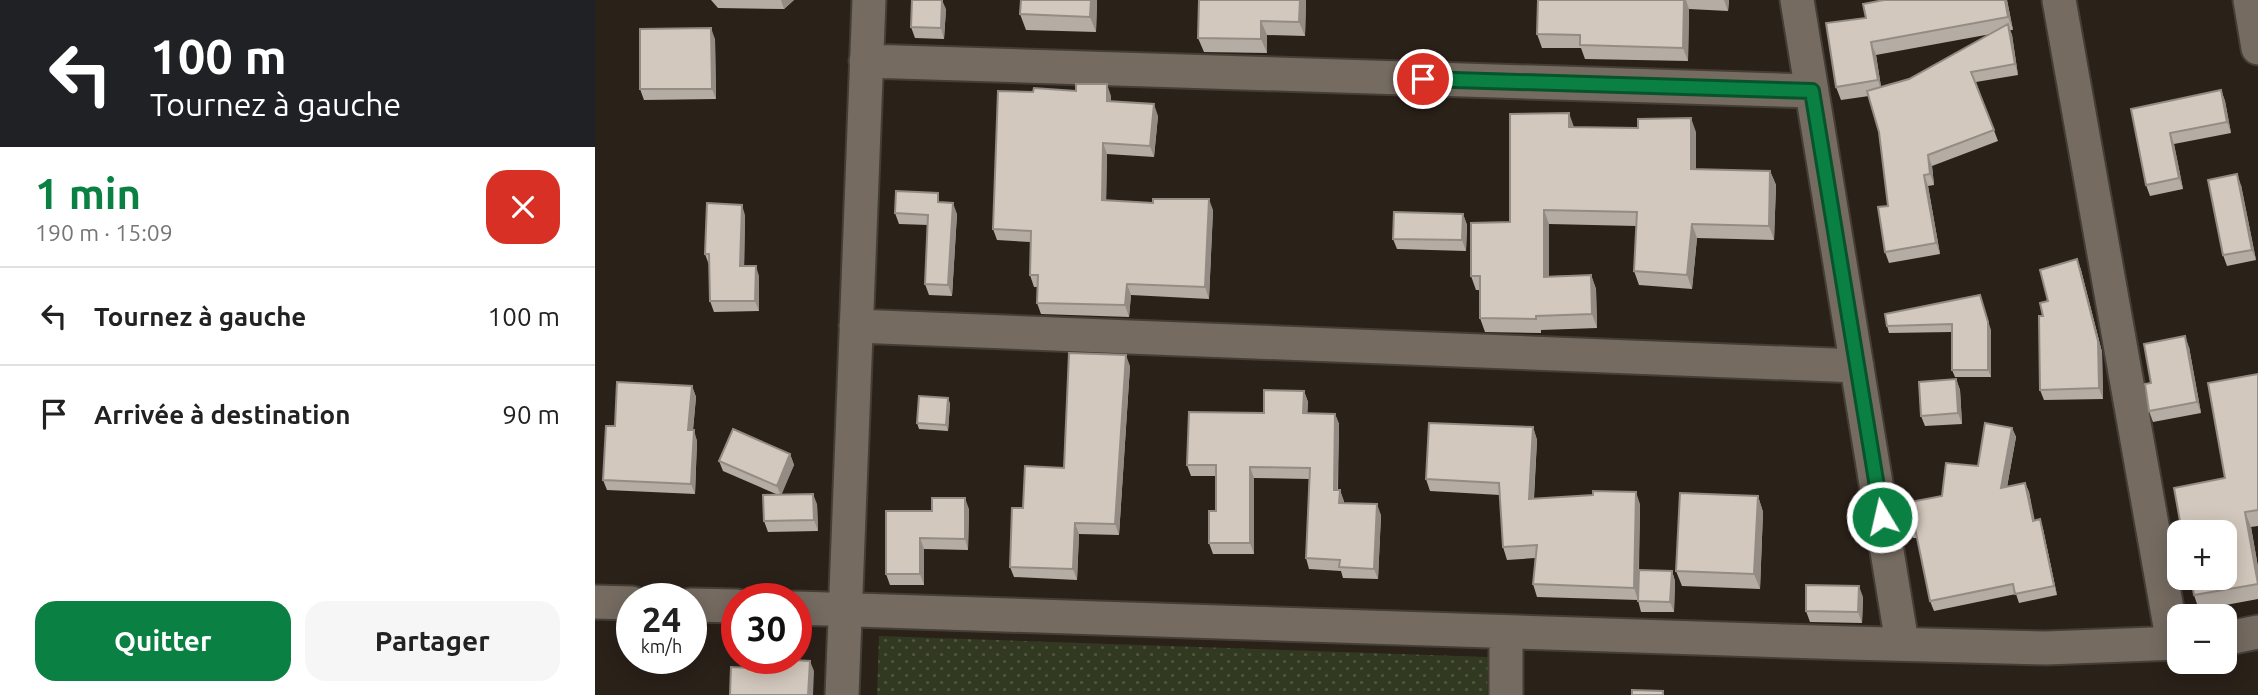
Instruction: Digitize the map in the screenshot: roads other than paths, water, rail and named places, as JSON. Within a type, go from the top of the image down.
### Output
[{"type":"street","points":[[842,695],[869,0]]},
{"type":"street","points":[[1797,0],[1902,643]]},
{"type":"street","points":[[2059,0],[2169,604]]},
{"type":"street","points":[[2251,0],[2258,48]]},
{"type":"street","points":[[866,61],[1812,91]]},
{"type":"street","points":[[856,326],[1857,366]]},
{"type":"street","points":[[595,602],[616,603]]},
{"type":"street","points":[[812,609],[1506,633],[1611,633],[2046,648],[2167,643]]},
{"type":"street","points":[[2237,636],[2258,632]]},
{"type":"street","points":[[1506,633],[1506,695]]}]
